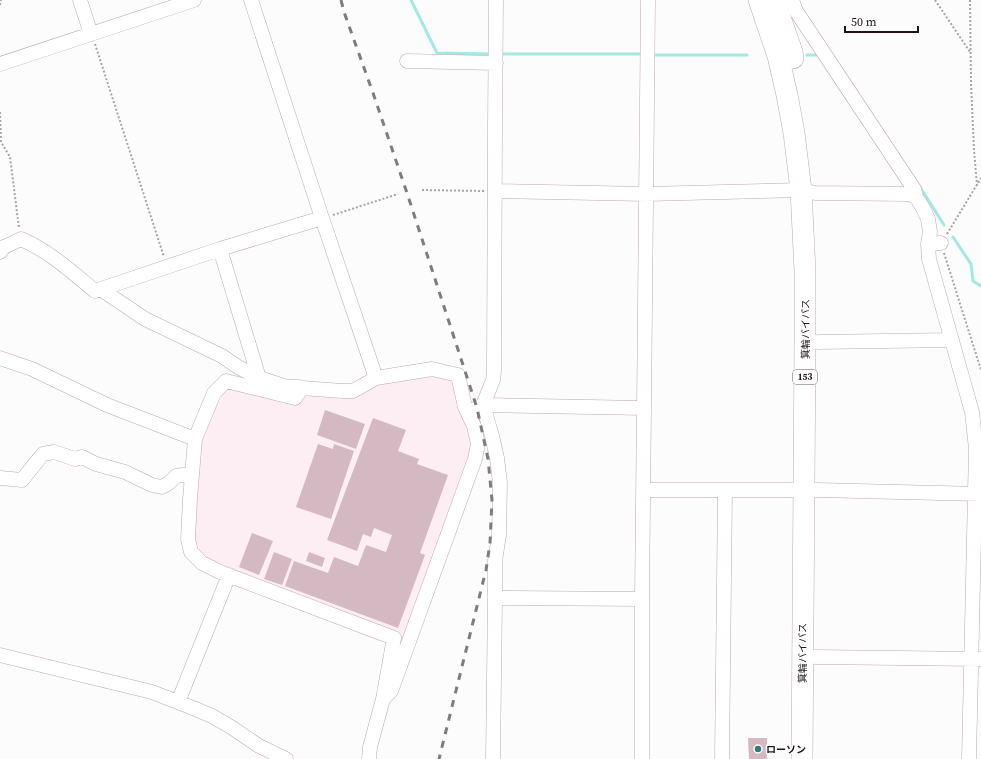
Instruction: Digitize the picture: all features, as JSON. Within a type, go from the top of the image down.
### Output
[{"type":"highway","name":"箕輪バイパス","points":[[759,0],[778,56],[808,191],[818,272],[818,342],[811,490],[802,759]]},
{"type":"highway","name":"箕輪バイパス","points":[[774,0],[792,52],[807,129],[808,191],[805,271],[815,657],[814,759]]},
{"type":"street","points":[[80,0],[92,34]]},
{"type":"street","points":[[0,64],[194,0]]},
{"type":"street","points":[[251,0],[376,378]]},
{"type":"street","points":[[493,759],[494,598],[499,536],[500,484],[497,458],[483,404],[493,380],[494,371],[496,0]]},
{"type":"street","points":[[642,759],[642,599],[648,0]]},
{"type":"street","points":[[792,0],[796,11],[914,189],[916,198],[928,219],[930,232],[935,243],[929,259],[972,412],[976,448],[978,494],[976,659],[969,759]]},
{"type":"street","points":[[407,61],[496,56]]},
{"type":"street","points":[[495,191],[646,194],[808,191],[909,194],[916,198]]},
{"type":"street","points":[[0,252],[4,247],[21,239],[52,256],[95,291],[102,290],[220,249],[322,218]]},
{"type":"street","points":[[220,249],[259,378]]},
{"type":"street","points":[[102,290],[145,320],[222,356],[238,367],[259,378],[288,387],[342,391],[353,390],[376,378],[432,369],[458,375],[465,407],[474,426],[478,444],[475,459],[390,691],[383,699]]},
{"type":"street","points":[[818,342],[952,340]]},
{"type":"street","points":[[0,358],[32,369],[107,405],[195,439]]},
{"type":"street","points":[[302,388],[295,398],[226,381],[214,393],[195,439],[188,539],[191,552],[202,562],[220,572],[394,638],[383,699],[368,759]]},
{"type":"street","points":[[468,413],[483,404],[644,408]]},
{"type":"street","points":[[0,478],[22,480],[43,454],[54,452],[75,459],[82,457],[96,464],[125,472],[162,487],[176,476],[192,476]]},
{"type":"street","points":[[643,490],[811,490],[978,494]]},
{"type":"street","points":[[722,759],[726,491]]},
{"type":"street","points":[[178,702],[230,575]]},
{"type":"street","points":[[494,598],[642,599]]},
{"type":"street","points":[[0,655],[152,692],[212,716],[259,746],[286,759]]},
{"type":"street","points":[[815,657],[976,659]]},
{"type":"path","points":[[0,5],[1,0]]},
{"type":"path","points":[[935,0],[970,53]]},
{"type":"path","points":[[970,0],[970,53],[977,185]]},
{"type":"path","points":[[92,34],[167,267]]},
{"type":"path","points":[[0,112],[2,142],[10,157],[21,239]]},
{"type":"path","points":[[981,178],[935,243],[981,370]]},
{"type":"path","points":[[422,190],[495,191]]},
{"type":"path","points":[[322,218],[398,194]]},
{"type":"shaded area","points":[[432,369],[458,375],[478,444],[391,691],[394,638],[220,572],[188,539],[195,439],[226,381],[342,391]]},
{"type":"building","points":[[325,410],[365,424],[356,449],[317,435]]},
{"type":"building","points":[[373,418],[406,430],[398,451],[419,459],[417,464],[448,475],[420,553],[425,555],[398,628],[285,586],[294,561],[328,573],[334,557],[358,566],[366,545],[386,552],[392,535],[374,528],[371,537],[363,534],[357,551],[327,540]]},
{"type":"building","points":[[318,444],[333,449],[334,444],[354,451],[331,519],[296,507]]},
{"type":"building","points":[[252,533],[273,541],[259,575],[239,567]]},
{"type":"building","points":[[274,552],[292,559],[282,585],[264,579]]},
{"type":"building","points":[[309,552],[325,558],[322,567],[306,561]]},
{"type":"building","name":"ローソン","points":[[748,738],[767,738],[767,759],[749,759]]},
{"type":"waterway","points":[[411,0],[437,53],[492,54]]},
{"type":"waterway","points":[[499,54],[644,54]]},
{"type":"waterway","points":[[651,55],[747,55]]},
{"type":"waterway","points":[[807,55],[816,55]]},
{"type":"waterway","points":[[920,187],[944,225]]},
{"type":"waterway","points":[[953,237],[971,264],[973,281],[981,286]]},
{"type":"railway","points":[[341,0],[407,193],[477,408],[488,459],[492,500],[490,543],[486,570],[439,759]]},
{"type":"place","name":"ローソン","points":[[758,749]]}]
